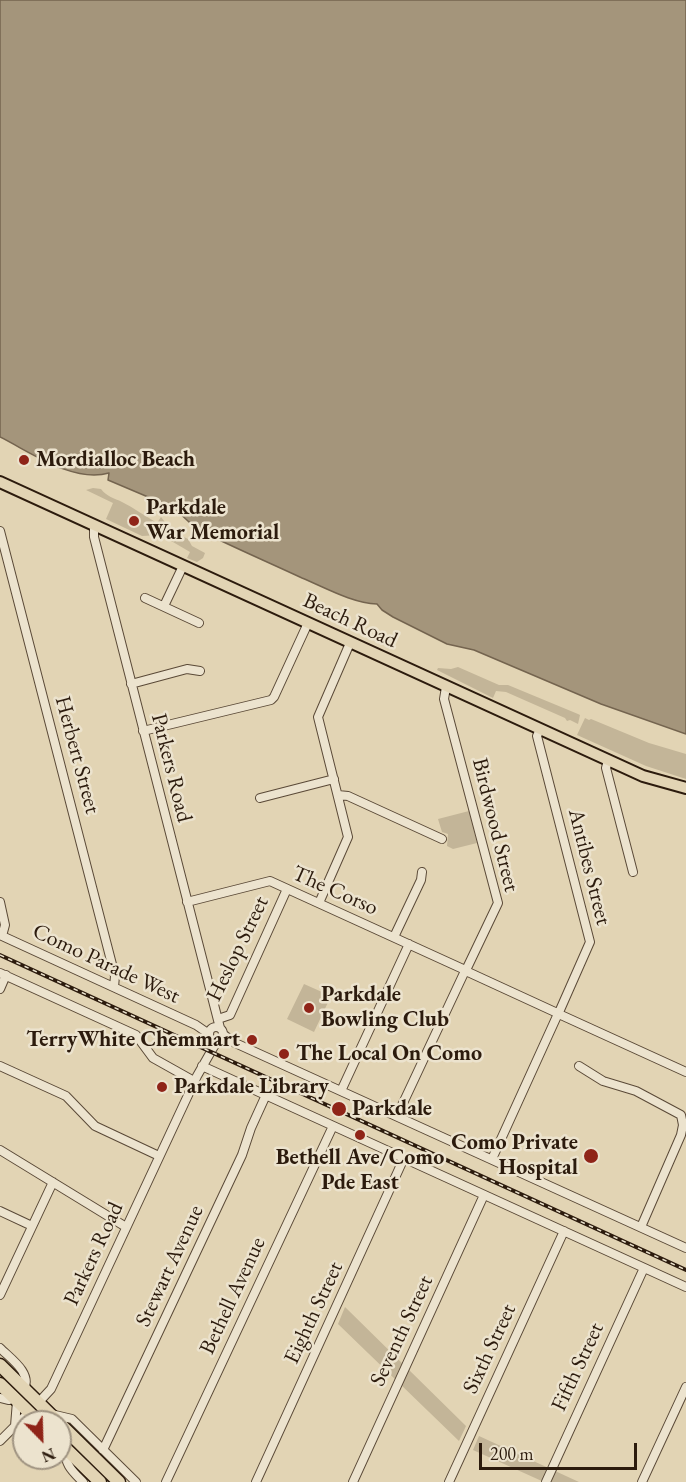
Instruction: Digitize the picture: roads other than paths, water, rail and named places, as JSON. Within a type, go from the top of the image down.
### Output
[{"type":"highway","points":[[0,1365],[18,1396],[23,1410]]},
{"type":"highway","points":[[0,1384],[18,1396]]},
{"type":"highway","points":[[72,1436],[119,1482]]},
{"type":"highway","points":[[72,1455],[100,1482]]},
{"type":"main road","name":"Beach Road","points":[[0,482],[643,776],[686,789]]},
{"type":"street","name":"Parkers Road","points":[[32,1410],[51,1389],[209,1052],[216,1034],[218,1019],[94,537],[94,525]]},
{"type":"street","name":"Herbert Street","points":[[0,531],[115,976],[114,987]]},
{"type":"street","points":[[164,606],[183,566]]},
{"type":"street","points":[[145,598],[199,622]]},
{"type":"street","points":[[143,731],[271,700],[274,698],[308,623]]},
{"type":"street","points":[[319,903],[348,837],[318,717],[350,643]]},
{"type":"street","points":[[131,684],[187,669],[200,671]]},
{"type":"street","name":"Birdwood Street","points":[[397,1116],[498,903],[444,699],[446,687]]},
{"type":"street","name":"Antibes Street","points":[[492,1159],[590,942],[537,736],[540,729]]},
{"type":"street","points":[[608,760],[606,768],[633,872]]},
{"type":"street","points":[[260,798],[334,779]]},
{"type":"street","points":[[338,795],[348,796],[442,839]]},
{"type":"street","points":[[394,937],[421,880],[422,872]]},
{"type":"street","name":"The Corso","points":[[187,902],[264,882],[275,883],[686,1071]]},
{"type":"street","name":"Heslop Street","points":[[218,1019],[230,1015],[286,889]]},
{"type":"street","points":[[0,902],[5,925],[1,935]]},
{"type":"street","name":"Como Parade West","points":[[1,935],[686,1248]]},
{"type":"street","points":[[341,1091],[409,944]]},
{"type":"street","points":[[0,989],[3,974],[136,1035],[153,1058],[196,1078]]},
{"type":"street","points":[[0,1066],[66,1096],[95,1126],[159,1156]]},
{"type":"street","points":[[202,1066],[686,1287]]},
{"type":"street","points":[[579,1066],[603,1081],[636,1091],[681,1115],[683,1125],[681,1135],[641,1227]]},
{"type":"street","name":"Stewart Avenue","points":[[103,1450],[242,1155],[266,1095]]},
{"type":"street","name":"Bethell Avenue","points":[[166,1482],[333,1126]]},
{"type":"street","points":[[0,1150],[126,1227]]},
{"type":"street","name":"Eighth Street","points":[[256,1482],[404,1158]]},
{"type":"street","points":[[0,1295],[53,1182]]},
{"type":"street","name":"Seventh Street","points":[[353,1482],[484,1195]]},
{"type":"street","points":[[0,1211],[32,1226]]},
{"type":"street","name":"Sixth Street","points":[[449,1482],[564,1231]]},
{"type":"street","name":"Fifth Street","points":[[546,1482],[644,1268]]},
{"type":"street","points":[[0,1348],[23,1371],[26,1384],[18,1396],[9,1400],[0,1398]]},
{"type":"street","points":[[642,1482],[686,1387]]},
{"type":"street","points":[[18,1396],[23,1410]]},
{"type":"street","points":[[72,1419],[136,1482]]},
{"type":"street","name":"Parkers Road","points":[[0,1441],[12,1429]]},
{"type":"street","points":[[71,1470],[83,1482]]},
{"type":"railway","points":[[0,955],[686,1270]]},
{"type":"place","name":"Mordialloc Beach","points":[[24,460]]},
{"type":"place","name":"Parkdale War Memorial","points":[[134,521]]},
{"type":"place","name":"Parkdale Bowling Club","points":[[309,1008]]},
{"type":"place","name":"TerryWhite Chemmart","points":[[252,1040]]},
{"type":"place","name":"The Local On Como","points":[[284,1054]]},
{"type":"place","name":"Parkdale Library","points":[[162,1087]]},
{"type":"place","name":"Parkdale","points":[[339,1109]]},
{"type":"place","name":"Bethell Ave/Como Pde East","points":[[360,1135]]},
{"type":"place","name":"Como Private Hospital","points":[[591,1156]]}]
